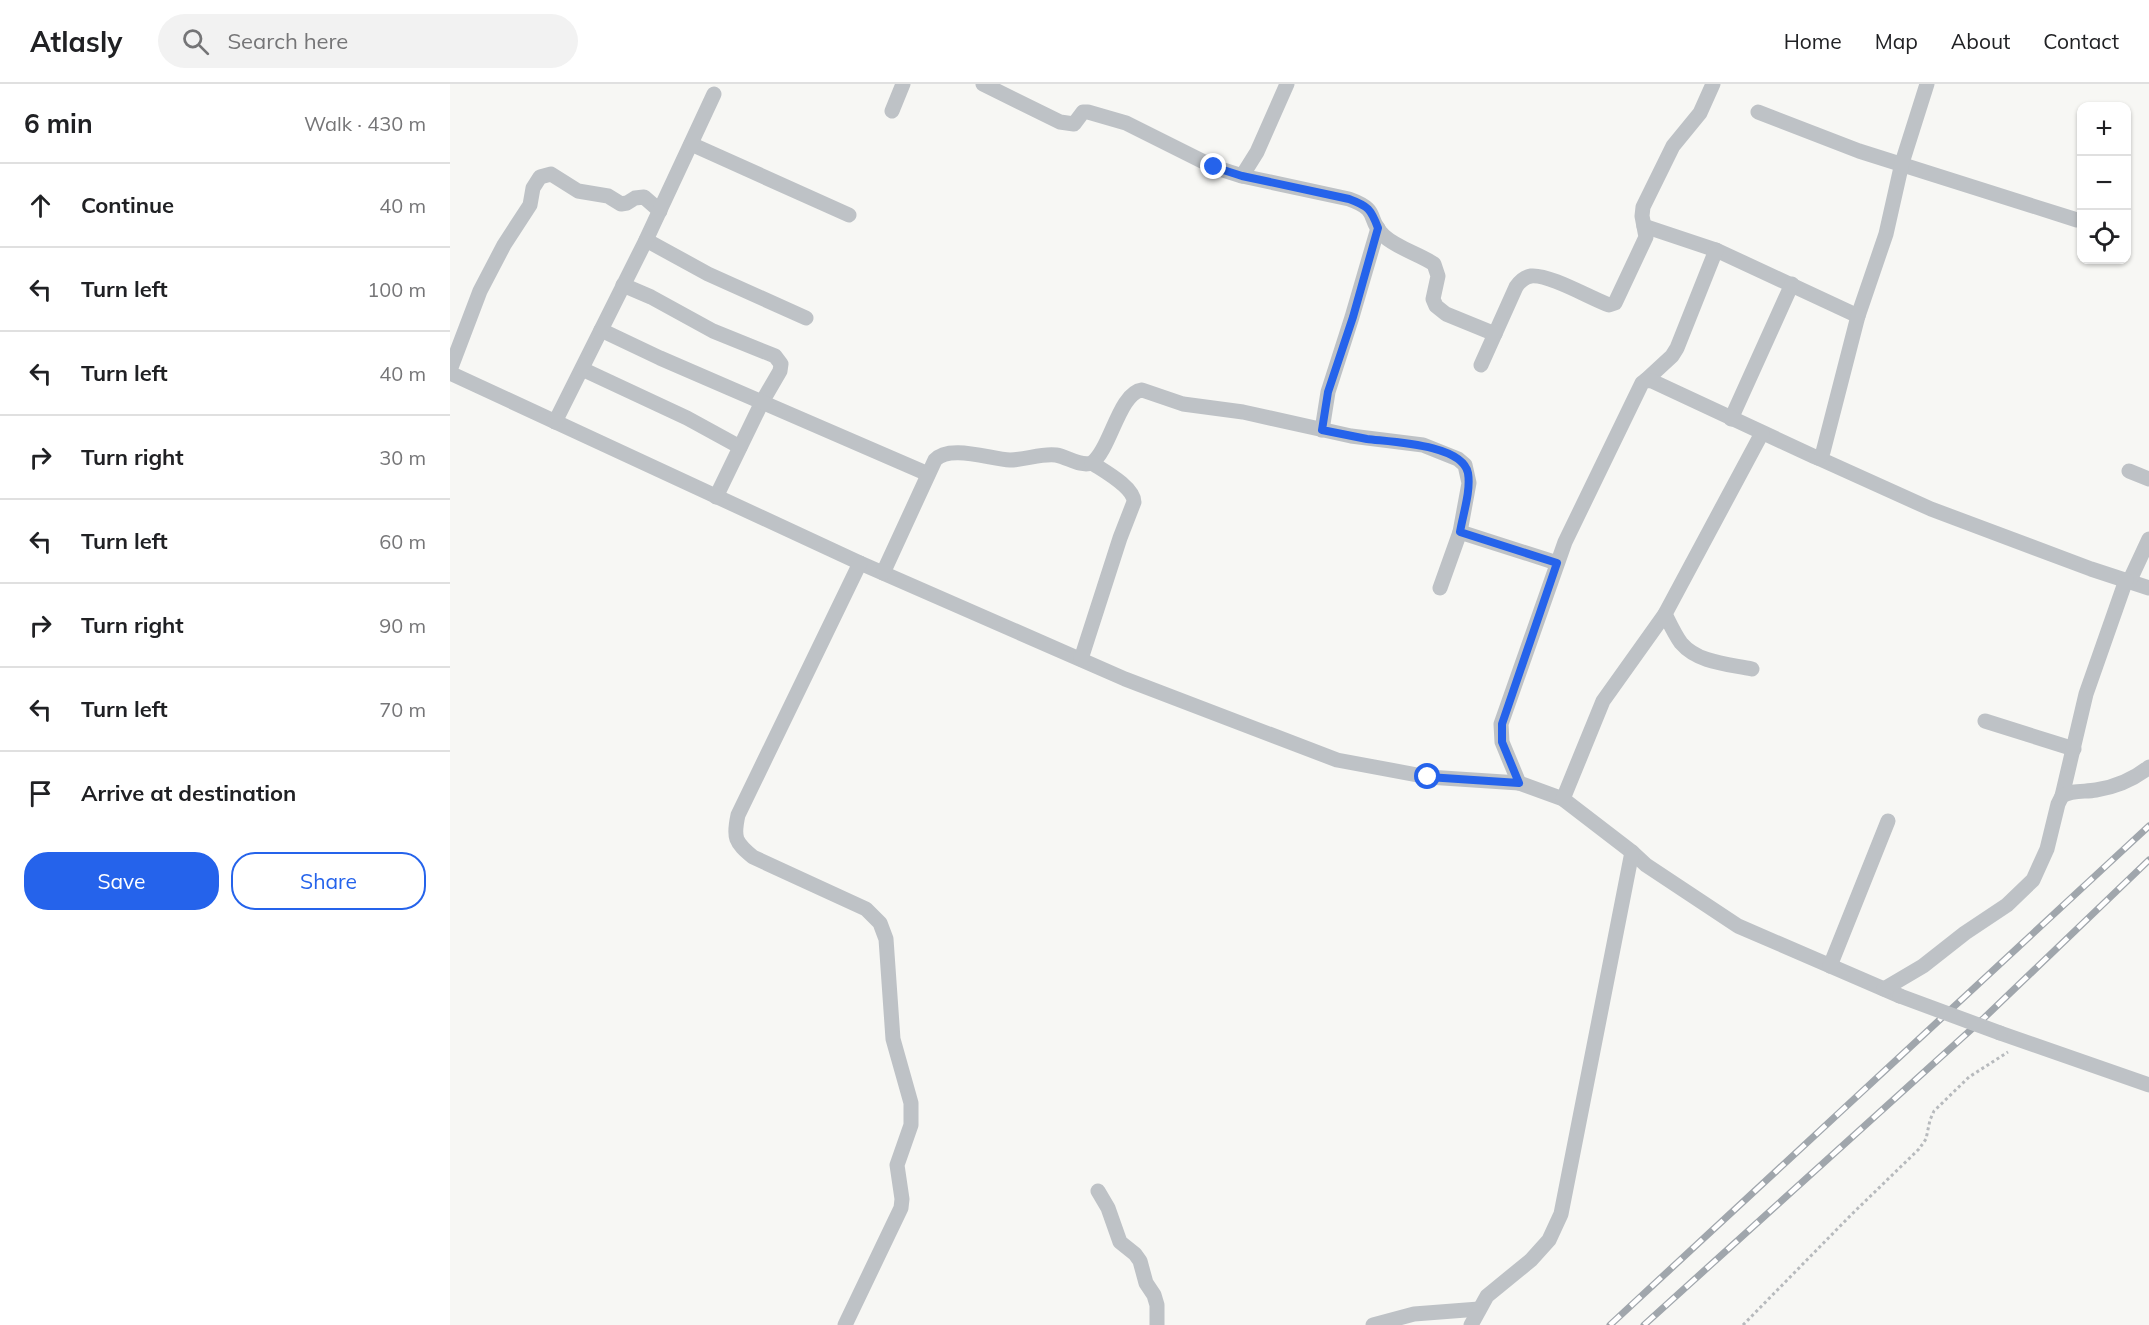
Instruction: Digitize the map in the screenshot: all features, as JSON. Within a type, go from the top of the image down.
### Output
[{"type":"street","points":[[892,111],[903,84]]},
{"type":"street","points":[[983,84],[1060,122],[1074,124],[1083,112],[1088,112],[1126,123],[1149,133],[1189,156],[1214,167],[1242,176],[1349,199],[1364,205],[1370,210],[1378,228],[1389,240],[1434,264],[1438,276],[1433,299],[1440,310],[1495,334]]},
{"type":"street","points":[[1242,176],[1257,152],[1287,84]]},
{"type":"street","points":[[1481,365],[1519,282],[1527,277],[1547,278],[1606,304],[1614,304],[1644,241],[1646,234],[1642,216],[1643,207],[1673,146],[1700,113],[1713,84]]},
{"type":"street","points":[[1818,458],[1823,452],[1858,316],[1886,234],[1902,163],[1927,84]]},
{"type":"street","points":[[555,422],[646,240],[714,94]]},
{"type":"street","points":[[1758,112],[1837,143],[2077,220]]},
{"type":"street","points":[[691,144],[849,215]]},
{"type":"street","points":[[660,211],[644,197],[634,198],[621,204],[602,194],[578,191],[551,174],[540,177],[534,188],[530,205],[504,245],[480,291],[450,372],[860,563],[1125,679],[1337,760],[1428,777],[1519,783],[1563,800],[1646,864],[1738,926],[1900,996],[2147,1084],[2149,1067]]},
{"type":"street","points":[[1644,226],[1716,250],[1858,316]]},
{"type":"street","points":[[1322,430],[1328,392],[1353,317],[1378,228]]},
{"type":"street","points":[[646,240],[708,274],[806,318]]},
{"type":"street","points":[[1519,783],[1502,742],[1502,724],[1557,563],[1642,383],[1667,361],[1677,348],[1716,250]]},
{"type":"street","points":[[1731,419],[1792,284]]},
{"type":"street","points":[[623,285],[651,297],[713,331],[775,356],[781,364],[780,371],[762,402],[716,497]]},
{"type":"street","points":[[601,330],[928,474]]},
{"type":"street","points":[[582,369],[687,418],[740,447]]},
{"type":"street","points":[[1646,380],[1925,506],[2149,588]]},
{"type":"street","points":[[882,573],[939,455],[953,452],[1010,460],[1055,455],[1083,464],[1092,463],[1101,453],[1129,397],[1138,390],[1183,404],[1243,412],[1351,436],[1423,446],[1458,459],[1465,465],[1468,483],[1460,532],[1440,588]]},
{"type":"street","points":[[1563,800],[1604,701],[1665,614],[1762,433]]},
{"type":"street","points":[[1081,659],[1134,502],[1130,490],[1092,463]]},
{"type":"street","points":[[2129,471],[2149,479]]},
{"type":"street","points":[[1460,532],[1557,563]]},
{"type":"street","points":[[1884,989],[1923,966],[1965,933],[2007,905],[2033,880],[2047,849],[2086,694],[2128,581],[2149,539]]},
{"type":"street","points":[[845,1325],[901,1208],[902,1199],[897,1165],[911,1125],[911,1103],[893,1039],[886,939],[880,923],[866,909],[753,857],[739,845],[735,838],[735,829],[738,815],[860,563]]},
{"type":"street","points":[[1665,614],[1682,644],[1690,651],[1712,661],[1752,669]]},
{"type":"street","points":[[1985,721],[2074,749]]},
{"type":"street","points":[[2062,796],[2070,792],[2093,791],[2113,786],[2131,779],[2149,767]]},
{"type":"street","points":[[1830,966],[1888,821]]},
{"type":"street","points":[[1471,1325],[1487,1296],[1541,1251],[1550,1240],[1561,1214],[1632,852]]},
{"type":"street","points":[[1098,1191],[1108,1208],[1120,1242],[1140,1261],[1146,1283],[1157,1305],[1157,1325]]},
{"type":"street","points":[[1373,1325],[1414,1314],[1479,1309]]},
{"type":"path","points":[[1743,1325],[1919,1149],[1926,1139],[1930,1120],[1935,1111],[1969,1077],[2025,1042]]},
{"type":"railway","points":[[1610,1325],[2149,826]]},
{"type":"railway","points":[[1644,1325],[1984,1018],[2149,860]]},
{"type":"route","points":[[1214,167],[1242,176],[1349,199],[1370,210],[1378,228],[1353,317],[1328,392],[1322,430],[1423,446],[1458,459],[1465,465],[1468,472],[1460,532],[1557,563],[1501,729],[1504,751],[1519,783],[1428,777]]}]
